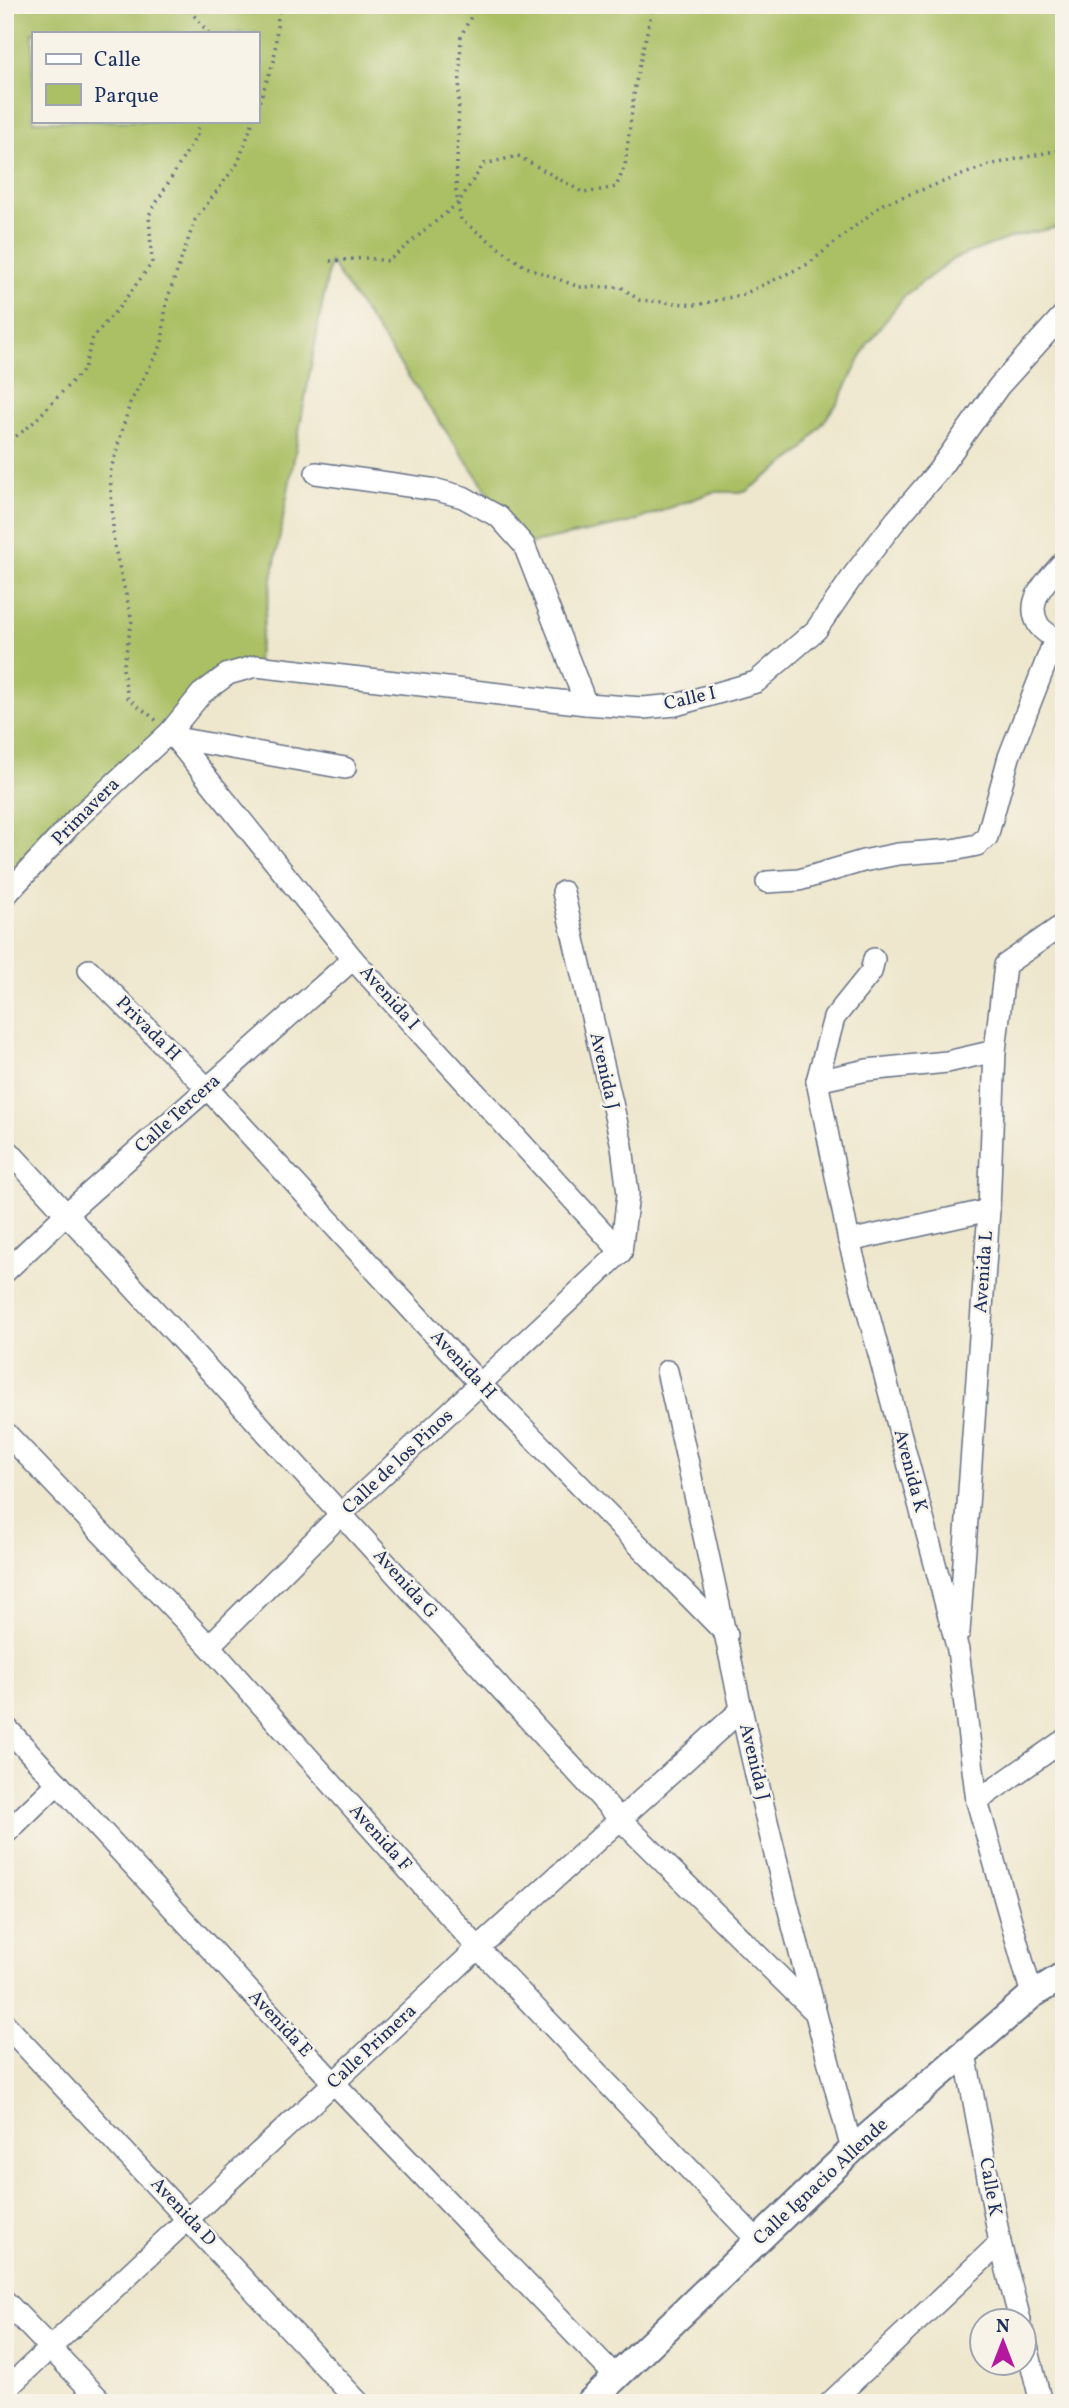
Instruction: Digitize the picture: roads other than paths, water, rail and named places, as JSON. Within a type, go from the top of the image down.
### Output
[{"type":"street","name":"Calle I","points":[[173,735],[201,694],[228,674],[256,666],[586,704],[643,708],[676,705],[756,682],[816,630],[855,573],[938,471],[999,386],[1064,314]]},
{"type":"street","points":[[316,473],[437,490],[463,497],[499,517],[524,545],[586,704]]},
{"type":"street","points":[[767,882],[799,880],[863,861],[953,850],[976,845],[987,837],[1009,757],[1059,639],[1038,625],[1033,604],[1064,561]]},
{"type":"street","points":[[173,735],[345,768]]},
{"type":"street","name":"Primavera","points":[[5,897],[77,818],[173,735]]},
{"type":"street","name":"Avenida I","points":[[173,735],[353,959],[621,1252]]},
{"type":"street","name":"Avenida J","points":[[563,892],[622,1146],[628,1194],[621,1252]]},
{"type":"street","name":"Avenida L","points":[[958,1650],[989,1210],[995,1051],[1005,965],[1064,924]]},
{"type":"street","name":"Calle Tercera","points":[[5,1272],[66,1214],[353,959]]},
{"type":"street","name":"Avenida K","points":[[874,959],[871,972],[834,1018],[817,1081],[849,1241],[958,1650],[977,1801],[1032,1996]]},
{"type":"street","name":"Privada H","points":[[89,970],[207,1088]]},
{"type":"street","points":[[817,1081],[867,1070],[947,1062],[995,1051]]},
{"type":"street","name":"Avenida H","points":[[207,1088],[481,1385],[727,1635]]},
{"type":"street","name":"Avenida G","points":[[5,1147],[619,1818],[815,2012]]},
{"type":"street","points":[[849,1241],[989,1210]]},
{"type":"street","name":"Calle de los Pinos","points":[[209,1646],[341,1514],[621,1252]]},
{"type":"street","name":"Avenida J","points":[[667,1371],[727,1635],[741,1709],[815,2012],[852,2150]]},
{"type":"street","name":"Avenida F","points":[[5,1432],[209,1646],[478,1948],[758,2241]]},
{"type":"street","name":"Calle Primera","points":[[5,2390],[478,1948],[741,1709]]},
{"type":"street","name":"Avenida E","points":[[5,1726],[334,2083],[617,2378]]},
{"type":"street","points":[[977,1801],[1064,1740]]},
{"type":"street","points":[[5,1834],[58,1783]]},
{"type":"street","name":"Calle Ignacio Allende","points":[[589,2403],[852,2150],[1032,1996],[1064,1975]]},
{"type":"street","name":"Avenida D","points":[[5,2024],[359,2403]]},
{"type":"street","name":"Calle K","points":[[965,2053],[1000,2243],[1016,2306]]},
{"type":"street","points":[[830,2403],[1000,2243]]},
{"type":"street","points":[[5,2301],[103,2403]]},
{"type":"street","points":[[1034,2376],[1041,2403]]}]
